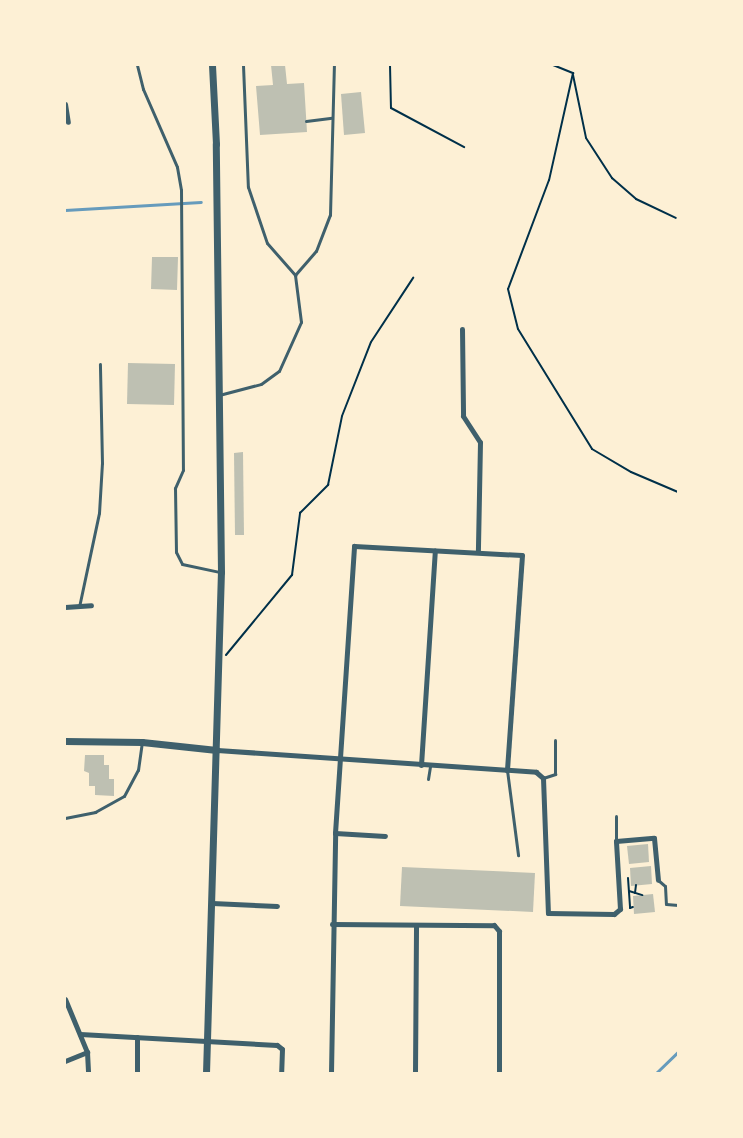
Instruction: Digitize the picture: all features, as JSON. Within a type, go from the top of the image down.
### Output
[{"type":"street","points":[[206,1073],[220,662],[221,572],[220,395],[212,65]]},
{"type":"street","points":[[65,104],[68,122]]},
{"type":"street","points":[[462,329],[463,416],[480,442],[478,551]]},
{"type":"street","points":[[331,1073],[335,833],[354,546],[478,551],[522,555],[507,770]]},
{"type":"street","points":[[421,765],[435,550]]},
{"type":"street","points":[[65,608],[91,605]]},
{"type":"street","points":[[65,741],[142,742],[339,760],[536,772],[543,778],[548,913],[614,914],[620,909],[616,841],[654,838],[658,880]]},
{"type":"street","points":[[335,833],[385,836]]},
{"type":"street","points":[[212,903],[277,906]]},
{"type":"street","points":[[332,924],[494,926],[499,931],[499,1073]]},
{"type":"street","points":[[414,1073],[416,925]]},
{"type":"street","points":[[65,999],[87,1052],[88,1073]]},
{"type":"street","points":[[80,1034],[277,1045],[282,1049],[281,1073]]},
{"type":"street","points":[[137,1037],[137,1073]]},
{"type":"street","points":[[65,1061],[87,1052]]},
{"type":"lane","points":[[137,65],[143,89],[177,167],[181,190],[183,470],[175,488],[176,552],[182,564],[221,572]]},
{"type":"lane","points":[[220,395],[261,384],[279,371],[301,322],[295,275],[267,243],[248,187],[243,65]]},
{"type":"lane","points":[[295,275],[316,251],[330,215],[334,65]]},
{"type":"lane","points":[[306,122],[332,118]]},
{"type":"lane","points":[[79,607],[99,512],[102,463],[100,364]]},
{"type":"lane","points":[[543,778],[555,774],[555,740]]},
{"type":"lane","points":[[65,818],[95,812],[124,796],[138,770],[142,742]]},
{"type":"lane","points":[[428,779],[430,766]]},
{"type":"lane","points":[[507,770],[518,855]]},
{"type":"lane","points":[[616,816],[616,841]]},
{"type":"lane","points":[[658,880],[665,886],[666,904],[678,905]]},
{"type":"path","points":[[390,65],[391,108],[464,147]]},
{"type":"path","points":[[553,65],[573,73]]},
{"type":"path","points":[[573,73],[586,138],[612,178],[636,198],[676,218]]},
{"type":"path","points":[[573,73],[549,180],[508,289],[518,329],[592,449],[631,472],[678,492]]},
{"type":"path","points":[[220,662],[292,575],[300,513],[328,485],[342,416],[371,342],[413,278]]},
{"type":"path","points":[[628,878],[630,908],[633,907]]},
{"type":"path","points":[[635,893],[636,885]]},
{"type":"path","points":[[630,892],[642,895]]},
{"type":"building","points":[[271,65],[285,65],[287,84],[304,83],[307,132],[260,135],[256,86],[273,85]]},
{"type":"building","points":[[361,92],[365,133],[344,135],[341,94]]},
{"type":"building","points":[[152,257],[178,257],[177,290],[151,289]]},
{"type":"building","points":[[128,363],[175,364],[174,405],[127,404]]},
{"type":"building","points":[[243,452],[244,535],[235,535],[234,453]]},
{"type":"building","points":[[85,755],[104,755],[104,765],[109,765],[109,779],[114,779],[114,796],[95,795],[95,786],[89,786],[89,773],[84,771]]},
{"type":"building","points":[[648,844],[649,862],[629,864],[627,846]]},
{"type":"building","points":[[651,866],[652,884],[631,886],[630,868]]},
{"type":"building","points":[[402,867],[535,873],[533,912],[400,906]]},
{"type":"building","points":[[653,894],[655,912],[634,914],[633,896]]},
{"type":"waterway","points":[[65,210],[201,202]]},
{"type":"waterway","points":[[656,1073],[678,1052]]}]
